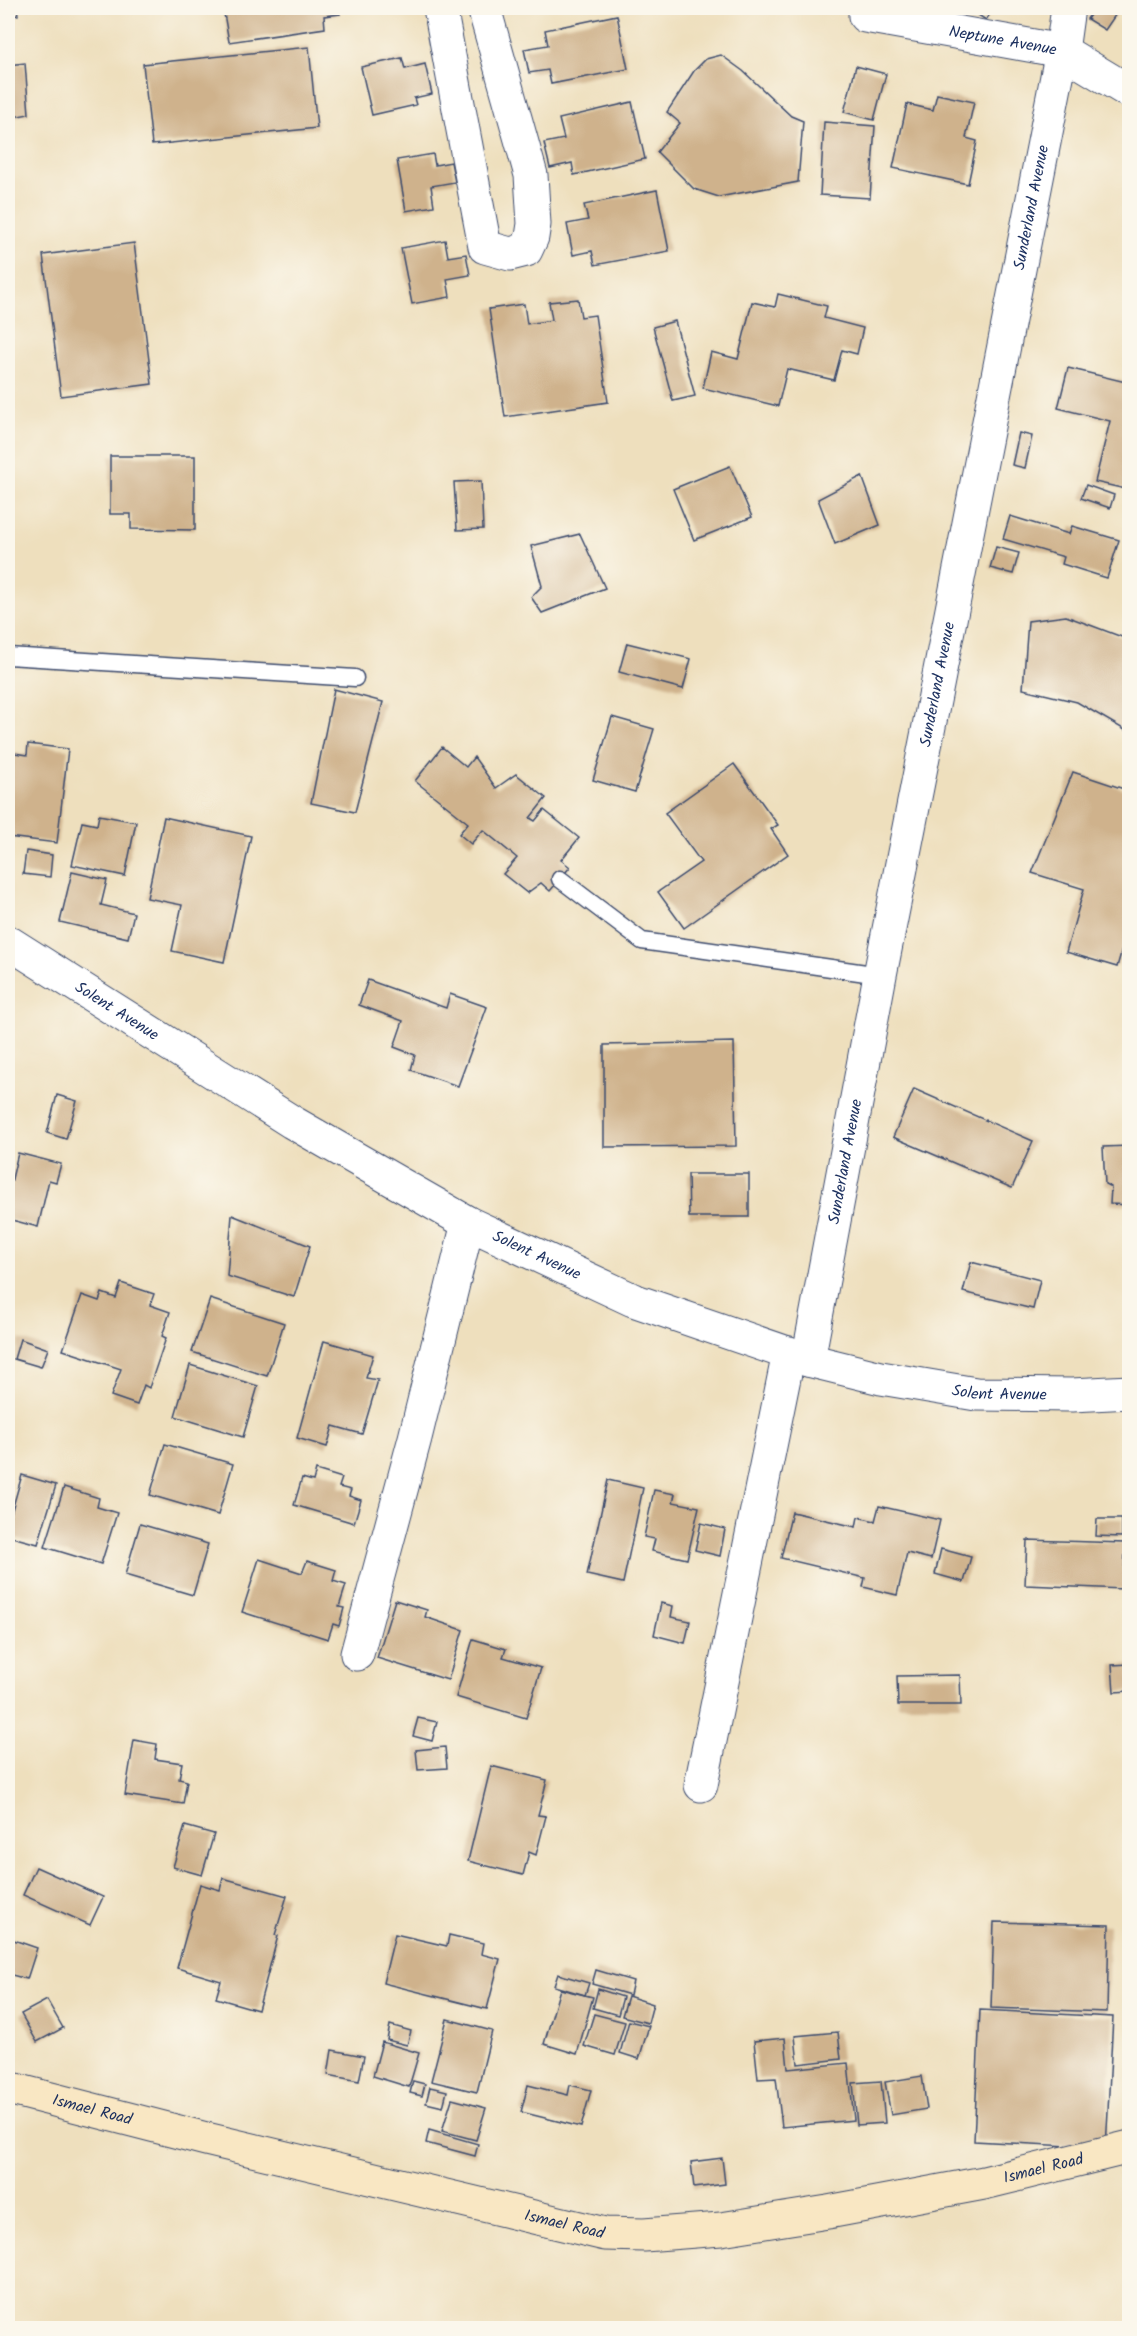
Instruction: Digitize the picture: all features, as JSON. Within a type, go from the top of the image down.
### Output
[{"type":"street","points":[[440,8],[485,248],[510,254],[526,249],[532,237],[534,224],[531,175],[484,8]]},
{"type":"street","name":"Sunderland Avenue","points":[[701,1785],[799,1357],[880,975],[1062,51],[1068,8]]},
{"type":"street","name":"Neptune Avenue","points":[[865,16],[1062,51],[1130,92]]},
{"type":"street","points":[[453,77],[501,66]]},
{"type":"street","name":"Solent Avenue","points":[[8,942],[292,1122],[468,1223],[633,1300],[799,1357],[881,1378],[976,1394],[1072,1395],[1130,1392]]},
{"type":"street","points":[[357,1654],[415,1438],[468,1223]]},
{"type":"street","name":"Ismael Road","points":[[8,2088],[206,2139],[605,2235],[644,2235],[721,2229],[828,2212],[984,2183],[1130,2147]]},
{"type":"lane","points":[[8,657],[355,678]]},
{"type":"lane","points":[[560,879],[642,941],[880,975]]},
{"type":"building","points":[[8,8],[17,8],[18,15],[8,17]]},
{"type":"building","points":[[223,8],[339,8],[340,14],[324,16],[325,28],[229,42]]},
{"type":"building","points":[[967,8],[994,8],[986,20]]},
{"type":"building","points":[[1095,8],[1120,8],[1105,30],[1087,19]]},
{"type":"building","points":[[617,15],[628,69],[551,84],[548,70],[529,73],[524,49],[548,45],[545,30]]},
{"type":"building","points":[[309,47],[317,128],[152,145],[143,64]]},
{"type":"building","points":[[721,55],[743,71],[791,116],[803,121],[798,182],[719,197],[694,189],[657,152],[680,123],[667,112],[694,71],[706,59]]},
{"type":"building","points":[[402,58],[405,69],[425,64],[432,94],[414,98],[416,105],[372,115],[361,67]]},
{"type":"building","points":[[25,63],[29,114],[8,118],[8,65]]},
{"type":"building","points":[[856,66],[886,74],[874,120],[844,112]]},
{"type":"building","points":[[937,94],[974,102],[966,138],[977,141],[968,184],[893,168],[907,104],[933,110]]},
{"type":"building","points":[[632,102],[645,159],[574,175],[572,163],[550,168],[544,143],[564,139],[559,119]]},
{"type":"building","points":[[824,122],[875,126],[870,198],[820,195]]},
{"type":"building","points":[[433,154],[435,165],[451,162],[455,182],[431,186],[434,206],[406,211],[397,160]]},
{"type":"building","points":[[657,190],[669,251],[595,265],[592,251],[573,255],[567,224],[588,220],[584,205]]},
{"type":"building","points":[[445,240],[448,257],[466,254],[470,275],[447,279],[450,297],[412,304],[401,248]]},
{"type":"building","points":[[134,243],[152,384],[61,396],[43,255]]},
{"type":"building","points":[[778,294],[827,306],[824,318],[863,328],[857,354],[842,350],[834,380],[787,369],[778,406],[703,388],[711,352],[738,359],[752,302],[775,307]]},
{"type":"building","points":[[578,299],[581,317],[595,315],[608,402],[505,417],[489,309],[524,304],[527,324],[552,320],[549,302]]},
{"type":"building","points":[[675,321],[695,396],[673,401],[653,327]]},
{"type":"building","points":[[1068,368],[1130,383],[1130,490],[1095,482],[1110,421],[1058,408]]},
{"type":"building","points":[[1019,433],[1032,436],[1025,468],[1012,465]]},
{"type":"building","points":[[110,456],[195,456],[195,530],[131,529],[131,514],[110,514]]},
{"type":"building","points":[[730,466],[752,517],[694,540],[673,489]]},
{"type":"building","points":[[862,476],[880,525],[835,544],[818,499]]},
{"type":"building","points":[[481,481],[483,529],[457,530],[454,482]]},
{"type":"building","points":[[1086,485],[1114,495],[1110,508],[1081,498]]},
{"type":"building","points":[[1010,516],[1069,534],[1072,526],[1119,540],[1107,578],[1062,564],[1064,557],[1003,539]]},
{"type":"building","points":[[580,534],[605,588],[542,613],[531,597],[542,586],[531,546]]},
{"type":"building","points":[[996,547],[1019,553],[1013,574],[990,568]]},
{"type":"building","points":[[1066,616],[1130,640],[1130,733],[1077,702],[1023,689],[1028,621]]},
{"type":"building","points":[[627,643],[691,659],[683,689],[619,672]]},
{"type":"building","points":[[334,689],[383,702],[355,812],[311,803]]},
{"type":"building","points":[[612,717],[654,729],[635,792],[593,780]]},
{"type":"building","points":[[28,744],[68,749],[57,843],[8,837],[8,752],[27,755]]},
{"type":"building","points":[[442,747],[466,767],[474,757],[496,788],[516,774],[546,798],[530,818],[535,821],[544,810],[579,838],[561,860],[570,867],[550,891],[541,883],[527,893],[503,874],[517,858],[483,830],[471,844],[459,834],[468,823],[415,781]]},
{"type":"building","points":[[734,764],[778,825],[771,829],[788,854],[684,928],[658,892],[701,862],[665,813]]},
{"type":"building","points":[[1073,772],[1130,791],[1130,921],[1117,967],[1066,952],[1084,889],[1032,873]]},
{"type":"building","points":[[99,815],[136,822],[125,876],[72,865],[82,822],[97,825]]},
{"type":"building","points":[[164,817],[251,836],[224,962],[172,951],[182,905],[147,898]]},
{"type":"building","points":[[26,851],[52,855],[50,877],[23,874]]},
{"type":"building","points":[[72,872],[107,880],[101,905],[134,913],[128,938],[60,922]]},
{"type":"building","points":[[368,980],[446,1008],[450,994],[487,1007],[458,1086],[411,1070],[415,1055],[394,1047],[403,1021],[359,1005]]},
{"type":"building","points":[[734,1042],[736,1146],[604,1147],[604,1045]]},
{"type":"building","points":[[914,1089],[1033,1141],[1012,1188],[893,1137]]},
{"type":"building","points":[[57,1095],[77,1101],[66,1139],[47,1133]]},
{"type":"building","points":[[1130,1146],[1130,1205],[1110,1204],[1111,1187],[1105,1184],[1103,1147]]},
{"type":"building","points":[[18,1153],[61,1164],[56,1182],[49,1180],[38,1227],[8,1219],[8,1196]]},
{"type":"building","points":[[688,1174],[749,1174],[749,1217],[689,1217]]},
{"type":"building","points":[[232,1215],[310,1246],[294,1297],[227,1276]]},
{"type":"building","points":[[971,1262],[1040,1280],[1033,1309],[963,1292]]},
{"type":"building","points":[[121,1283],[154,1294],[150,1305],[170,1312],[162,1336],[166,1338],[149,1388],[144,1385],[137,1405],[111,1396],[121,1369],[63,1350],[82,1295],[99,1301],[102,1293],[116,1298]]},
{"type":"building","points":[[210,1299],[284,1323],[267,1376],[192,1352]]},
{"type":"building","points":[[20,1339],[48,1349],[41,1367],[14,1359]]},
{"type":"building","points":[[324,1341],[373,1355],[366,1378],[378,1380],[362,1434],[333,1426],[327,1447],[297,1438]]},
{"type":"building","points":[[190,1365],[258,1386],[243,1437],[175,1416]]},
{"type":"building","points":[[165,1444],[233,1464],[218,1515],[150,1495]]},
{"type":"building","points":[[316,1470],[342,1478],[339,1487],[351,1490],[349,1496],[361,1500],[354,1523],[294,1505],[302,1478],[313,1481]]},
{"type":"building","points":[[22,1475],[56,1485],[38,1544],[8,1536],[8,1524]]},
{"type":"building","points":[[608,1480],[643,1488],[623,1583],[587,1575]]},
{"type":"building","points":[[64,1487],[99,1498],[97,1507],[117,1513],[101,1564],[45,1547]]},
{"type":"building","points":[[654,1490],[675,1494],[673,1502],[699,1507],[687,1559],[652,1551],[655,1539],[644,1537]]},
{"type":"building","points":[[879,1506],[940,1520],[931,1559],[907,1553],[897,1595],[863,1587],[865,1578],[781,1558],[792,1512],[856,1527],[858,1517],[875,1521]]},
{"type":"building","points":[[1097,1519],[1122,1519],[1122,1537],[1096,1536]]},
{"type":"building","points":[[701,1523],[725,1529],[720,1556],[695,1550]]},
{"type":"building","points":[[140,1524],[208,1544],[193,1595],[125,1575]]},
{"type":"building","points":[[1027,1540],[1125,1543],[1124,1589],[1025,1585]]},
{"type":"building","points":[[941,1549],[971,1557],[964,1582],[935,1574]]},
{"type":"building","points":[[259,1559],[302,1573],[307,1561],[336,1570],[333,1581],[346,1585],[339,1607],[344,1608],[339,1626],[333,1624],[328,1639],[242,1612]]},
{"type":"building","points":[[395,1600],[427,1610],[425,1617],[463,1630],[448,1680],[377,1658]]},
{"type":"building","points":[[661,1603],[673,1606],[671,1617],[690,1621],[685,1643],[654,1635]]},
{"type":"building","points":[[473,1639],[506,1649],[503,1657],[541,1668],[526,1718],[456,1697]]},
{"type":"building","points":[[1130,1664],[1130,1691],[1114,1692],[1112,1665]]},
{"type":"building","points":[[960,1675],[961,1705],[898,1705],[897,1676]]},
{"type":"building","points":[[418,1718],[437,1722],[432,1741],[413,1736]]},
{"type":"building","points":[[134,1740],[157,1744],[155,1759],[182,1763],[179,1779],[187,1781],[183,1804],[125,1795]]},
{"type":"building","points":[[445,1747],[447,1768],[418,1770],[416,1750]]},
{"type":"building","points":[[491,1766],[547,1780],[538,1815],[546,1816],[536,1855],[529,1852],[523,1875],[468,1861]]},
{"type":"building","points":[[185,1826],[214,1834],[202,1875],[173,1867]]},
{"type":"building","points":[[36,1867],[103,1897],[90,1925],[23,1895]]},
{"type":"building","points":[[223,1878],[287,1896],[275,1935],[278,1936],[258,2010],[216,1998],[221,1981],[177,1968],[200,1884],[220,1890]]},
{"type":"building","points":[[994,1922],[1109,1925],[1107,2012],[991,2008]]},
{"type":"building","points":[[395,1934],[447,1946],[449,1935],[483,1943],[481,1954],[500,1959],[487,2009],[383,1983]]},
{"type":"building","points":[[8,1938],[37,1948],[27,1979],[8,1974]]},
{"type":"building","points":[[596,1970],[633,1981],[630,1995],[592,1984]]},
{"type":"building","points":[[558,1974],[589,1983],[585,1995],[554,1986]]},
{"type":"building","points":[[560,1989],[593,1997],[577,2054],[544,2044]]},
{"type":"building","points":[[598,1989],[623,1997],[618,2015],[593,2008]]},
{"type":"building","points":[[628,1996],[653,2004],[648,2023],[622,2016]]},
{"type":"building","points":[[47,2000],[63,2028],[37,2042],[21,2014]]},
{"type":"building","points":[[980,2010],[1113,2017],[1106,2148],[974,2141]]},
{"type":"building","points":[[594,2014],[625,2022],[615,2055],[584,2046]]},
{"type":"building","points":[[447,2019],[492,2031],[477,2092],[431,2081]]},
{"type":"building","points":[[629,2021],[649,2026],[639,2059],[620,2053]]},
{"type":"building","points":[[390,2025],[411,2031],[407,2045],[387,2040]]},
{"type":"building","points":[[838,2032],[841,2059],[798,2064],[795,2036]]},
{"type":"building","points":[[785,2038],[788,2069],[848,2063],[854,2120],[782,2127],[776,2078],[758,2079],[754,2041]]},
{"type":"building","points":[[382,2042],[419,2053],[409,2087],[373,2076]]},
{"type":"building","points":[[332,2050],[364,2056],[359,2081],[328,2075]]},
{"type":"building","points":[[922,2076],[927,2109],[891,2115],[885,2082]]},
{"type":"building","points":[[413,2081],[425,2084],[422,2096],[410,2093]]},
{"type":"building","points":[[881,2081],[885,2123],[857,2125],[853,2083]]},
{"type":"building","points":[[528,2085],[568,2095],[570,2085],[591,2090],[581,2127],[521,2112]]},
{"type":"building","points":[[430,2087],[447,2091],[443,2107],[426,2103]]},
{"type":"building","points":[[452,2099],[486,2108],[476,2140],[442,2131]]},
{"type":"building","points":[[429,2130],[478,2144],[475,2156],[426,2143]]},
{"type":"building","points":[[722,2158],[725,2184],[694,2188],[691,2162]]}]
